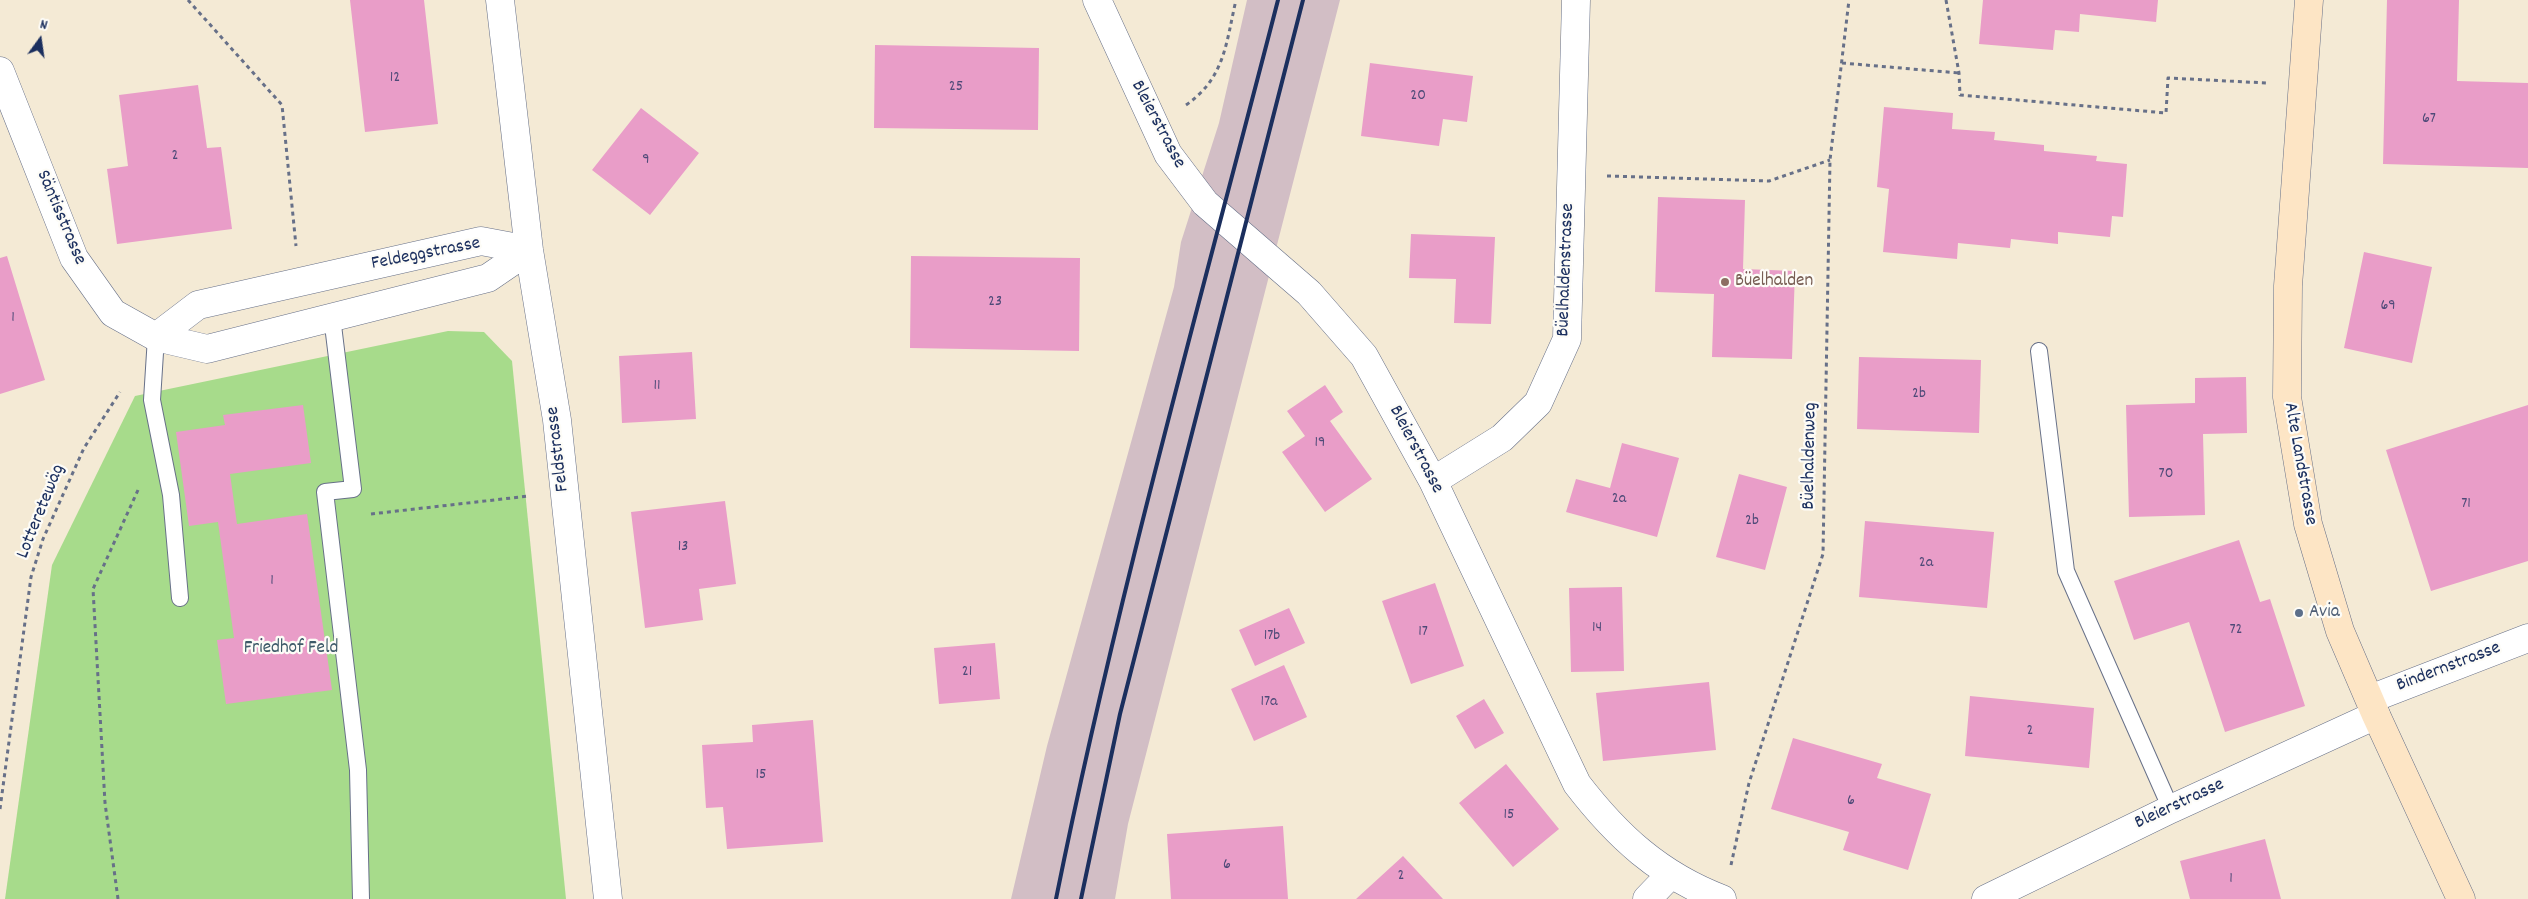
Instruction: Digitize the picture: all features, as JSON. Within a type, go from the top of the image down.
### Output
[{"type":"main road","name":"Alte Landstrasse","points":[[2308,0],[2288,286],[2287,397],[2308,524],[2340,631],[2461,899]]},
{"type":"street","name":"Feldstrasse","points":[[500,0],[529,250],[557,420],[608,899]]},
{"type":"street","name":"Bleierstrasse","points":[[1097,0],[1149,117],[1168,154],[1205,203],[1309,293],[1364,356],[1433,481],[1577,784],[1604,819],[1636,848],[1670,875],[1721,899]]},
{"type":"street","name":"Büelhaldenstrasse","points":[[1433,481],[1502,438],[1538,403],[1567,339],[1576,0]]},
{"type":"street","name":"Säntisstrasse","points":[[0,70],[74,258],[113,313],[156,337]]},
{"type":"street","name":"Feldeggstrasse","points":[[156,337],[198,305],[481,241],[529,250]]},
{"type":"street","name":"Feldeggstrasse","points":[[156,337],[207,349],[488,278],[529,250]]},
{"type":"street","name":"Bindernstrasse","points":[[2373,707],[2528,638]]},
{"type":"street","name":"Bleierstrasse","points":[[1986,899],[2171,809],[2373,707]]},
{"type":"street","points":[[1647,899],[1670,875]]},
{"type":"lane","points":[[332,317],[353,489],[325,492],[358,770],[361,899]]},
{"type":"lane","points":[[156,337],[152,400],[171,495],[180,598]]},
{"type":"lane","points":[[2039,351],[2066,571],[2171,809]]},
{"type":"path","points":[[188,0],[282,105],[296,247]]},
{"type":"path","points":[[1149,117],[1187,104],[1213,79],[1220,68],[1236,0]]},
{"type":"path","name":"Büelhaldenweg","points":[[1721,899],[1749,783],[1823,554],[1830,160],[1849,0]]},
{"type":"path","points":[[1946,0],[1959,73],[1960,95],[2166,113],[2168,78],[2268,83]]},
{"type":"path","points":[[1842,63],[1959,73]]},
{"type":"path","points":[[1570,175],[1769,181],[1830,160]]},
{"type":"path","name":"Lotteretewäg","points":[[0,809],[31,577],[42,539],[84,448],[124,387]]},
{"type":"path","points":[[118,899],[105,803],[93,589],[160,441]]},
{"type":"path","points":[[328,519],[564,492]]},
{"type":"shaded area","points":[[1247,0],[1340,0],[1128,824],[1115,899],[1011,899],[1047,746],[1174,287],[1181,242],[1219,123]]},
{"type":"green space","name":"Friedhof Feld","points":[[448,331],[484,332],[512,361],[566,899],[5,899],[52,565],[135,396]]},
{"type":"building","points":[[350,0],[424,0],[438,124],[365,132]]},
{"type":"building","points":[[1983,0],[2158,0],[2156,22],[2080,14],[2079,32],[2055,30],[2053,50],[1979,44]]},
{"type":"building","points":[[2387,0],[2459,0],[2457,81],[2528,83],[2528,168],[2383,164]]},
{"type":"building","points":[[875,45],[1039,48],[1038,130],[874,128]]},
{"type":"building","points":[[1370,63],[1473,76],[1467,122],[1443,119],[1439,146],[1361,136]]},
{"type":"building","points":[[198,85],[207,148],[221,147],[232,229],[117,244],[107,169],[128,166],[119,95]]},
{"type":"building","points":[[1884,107],[1953,113],[1952,129],[1995,132],[1994,140],[2044,145],[2044,151],[2097,156],[2096,161],[2127,164],[2123,217],[2112,216],[2110,237],[2058,232],[2058,244],[2011,239],[2010,248],[1958,243],[1957,259],[1883,252],[1889,189],[1877,187]]},
{"type":"building","points":[[641,108],[699,153],[650,215],[592,170]]},
{"type":"building","name":"Büelhalden","points":[[1658,197],[1745,200],[1743,269],[1795,271],[1792,359],[1712,357],[1714,294],[1655,292]]},
{"type":"building","points":[[1411,234],[1495,237],[1491,324],[1454,323],[1456,279],[1409,278]]},
{"type":"building","points":[[2364,252],[2432,267],[2412,363],[2344,348]]},
{"type":"building","points":[[7,256],[45,380],[0,394],[0,258]]},
{"type":"building","points":[[911,256],[1080,258],[1079,351],[910,348]]},
{"type":"building","points":[[692,352],[696,419],[622,423],[619,356]]},
{"type":"building","points":[[1859,357],[1981,360],[1979,433],[1857,429]]},
{"type":"building","points":[[2246,377],[2247,433],[2203,434],[2205,515],[2129,517],[2126,405],[2195,403],[2195,378]]},
{"type":"building","points":[[1325,385],[1343,412],[1330,421],[1372,479],[1325,512],[1282,452],[1305,436],[1287,411]]},
{"type":"building","points":[[303,405],[311,463],[230,474],[237,524],[307,514],[332,690],[226,704],[217,640],[234,638],[218,522],[189,526],[176,432],[225,425],[223,415]]},
{"type":"building","points":[[2528,405],[2528,561],[2431,591],[2386,450]]},
{"type":"building","points":[[1622,443],[1679,458],[1657,537],[1566,512],[1576,479],[1610,488]]},
{"type":"building","points":[[1739,474],[1787,487],[1765,570],[1716,557]]},
{"type":"building","points":[[725,501],[736,584],[699,589],[703,620],[645,628],[631,512]]},
{"type":"building","points":[[1865,521],[1994,532],[1987,608],[1859,597]]},
{"type":"building","points":[[2239,540],[2260,602],[2270,599],[2305,706],[2225,732],[2189,622],[2134,640],[2114,581]]},
{"type":"building","points":[[1435,583],[1464,666],[1411,684],[1382,601]]},
{"type":"building","points":[[1622,587],[1624,671],[1571,672],[1569,588]]},
{"type":"building","points":[[1289,608],[1305,643],[1255,666],[1239,630]]},
{"type":"building","points":[[995,643],[1000,699],[939,704],[934,648]]},
{"type":"building","points":[[1284,665],[1307,717],[1254,741],[1231,689]]},
{"type":"building","points":[[1709,682],[1716,750],[1603,761],[1596,693]]},
{"type":"building","points":[[1970,696],[2094,708],[2089,768],[1965,756]]},
{"type":"building","points":[[1484,699],[1504,733],[1475,749],[1456,716]]},
{"type":"building","points":[[813,720],[823,842],[727,849],[723,807],[706,808],[702,745],[753,742],[752,725]]},
{"type":"building","points":[[1793,738],[1882,764],[1877,778],[1931,794],[1908,870],[1843,850],[1849,832],[1771,809]]},
{"type":"building","points":[[1506,764],[1559,829],[1513,867],[1459,803]]},
{"type":"building","points":[[1283,826],[1288,899],[1171,899],[1167,834]]},
{"type":"building","points":[[2265,839],[2281,899],[2190,899],[2180,861]]},
{"type":"building","points":[[1403,856],[1443,899],[1356,899]]},
{"type":"railway","points":[[1056,899],[1080,786],[1133,560],[1278,0]]},
{"type":"railway","points":[[1081,899],[1120,714],[1303,0]]},
{"type":"place","name":"Büelhalden","points":[[1725,282]]},
{"type":"place","name":"Avia","points":[[2299,613]]}]
